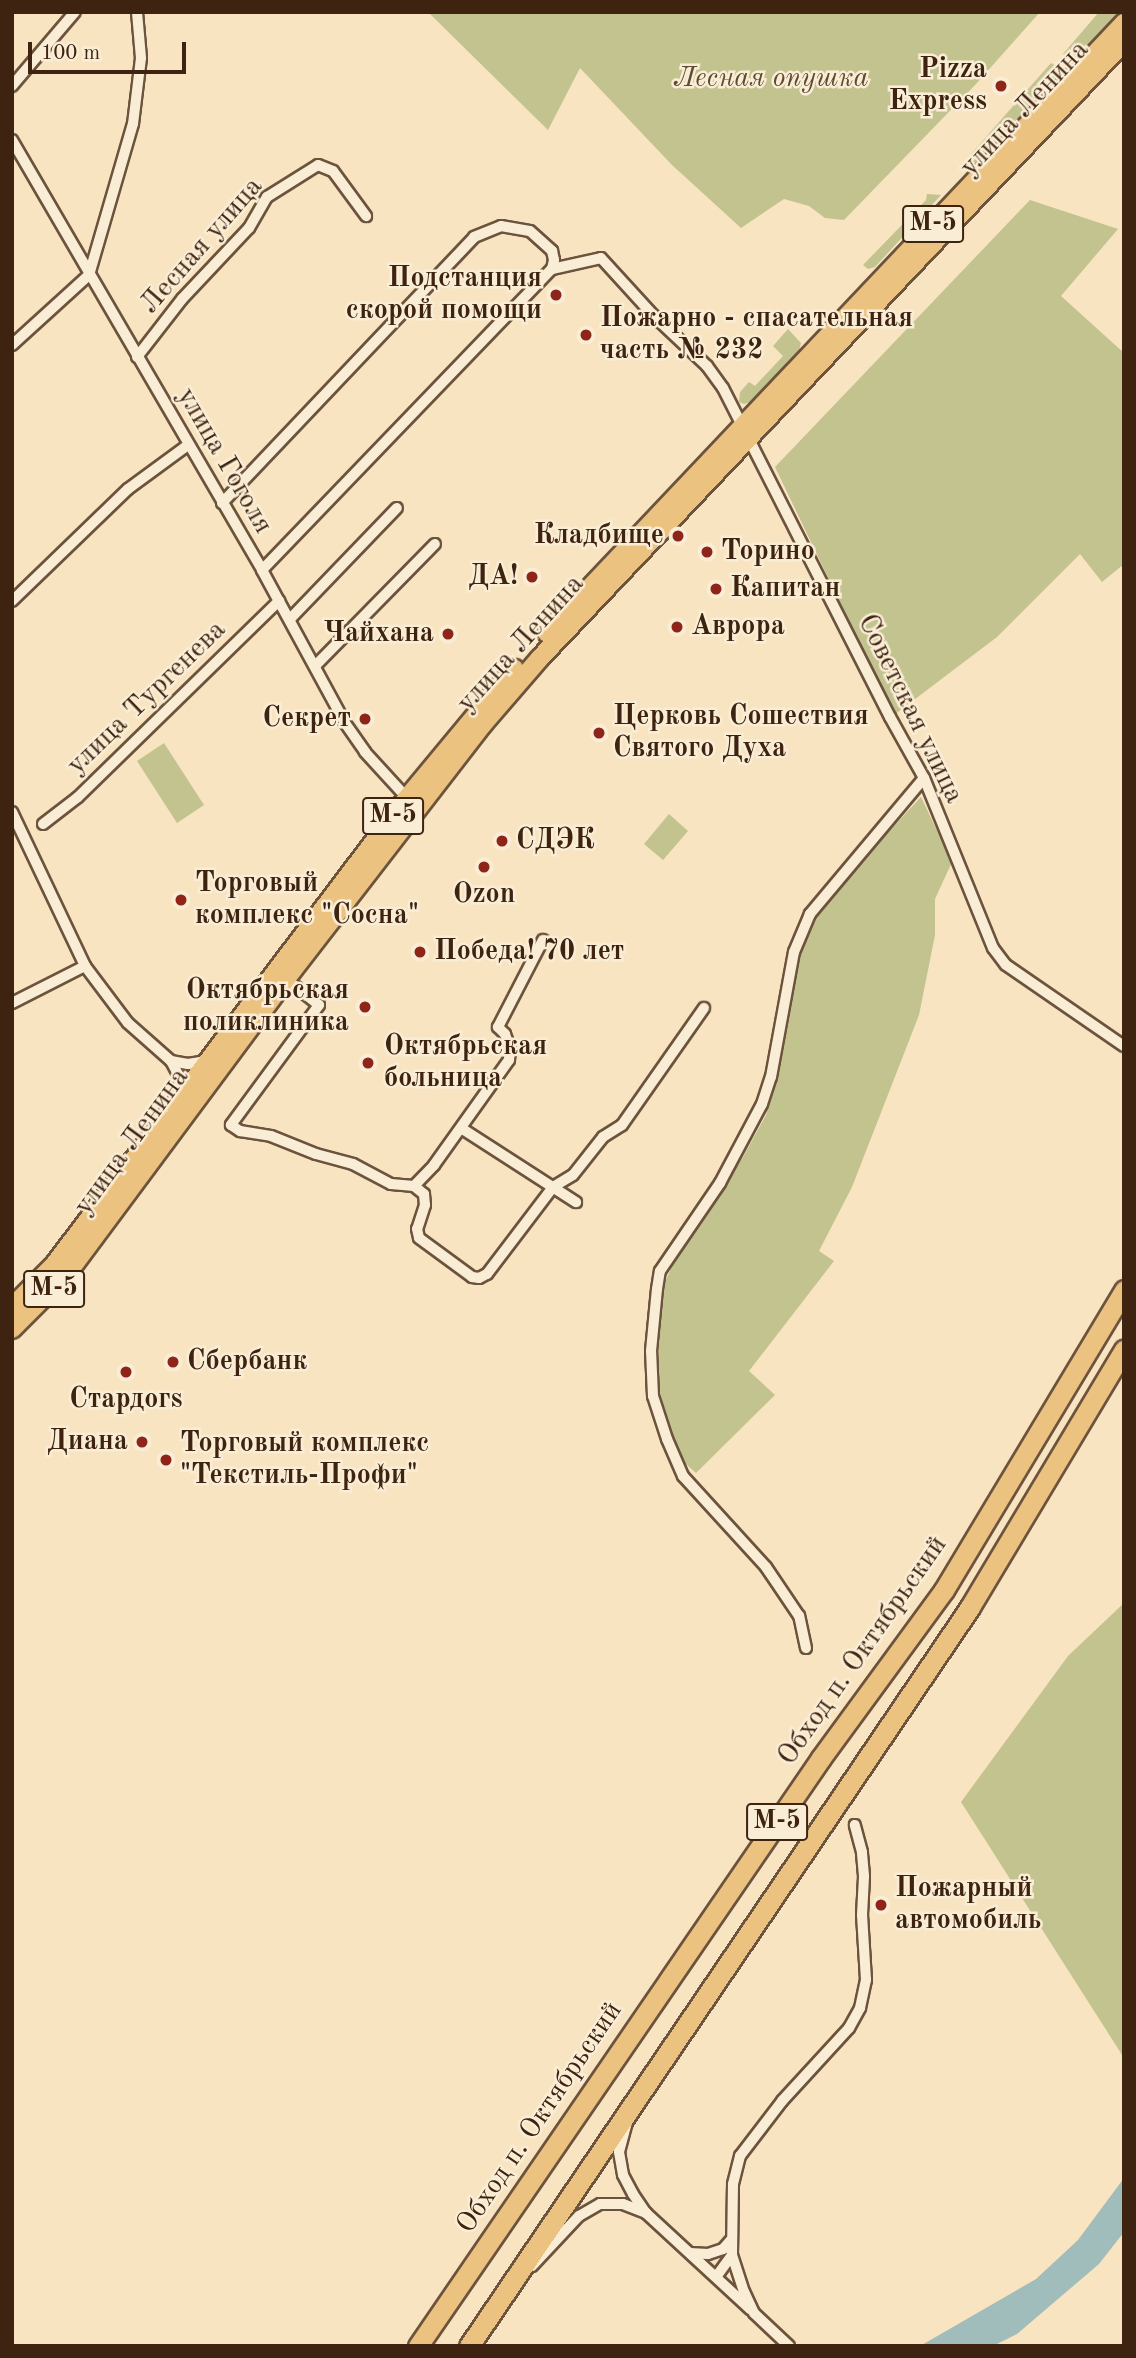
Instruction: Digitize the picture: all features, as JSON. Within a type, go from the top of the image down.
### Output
[{"type":"highway","name":"Обход п. Октябрьский","points":[[418,2346],[821,1758],[944,1590],[1124,1290]]},
{"type":"highway","name":"М-5","points":[[469,2346],[970,1607],[1124,1350]]},
{"type":"main road","name":"улица Ленина","points":[[12,1328],[68,1274],[286,979],[483,724],[746,432],[1124,23]]},
{"type":"main road","name":"улица Ленина","points":[[12,1307],[54,1265],[407,798],[532,649],[1124,42]]},
{"type":"street","points":[[12,86],[75,12]]},
{"type":"street","points":[[12,345],[89,275],[133,124],[141,58],[137,12]]},
{"type":"street","name":"улица Гоголя","points":[[12,140],[365,752],[407,798]]},
{"type":"street","name":"Лесная улица","points":[[137,357],[183,299],[249,228],[267,197],[318,165],[333,171],[366,216]]},
{"type":"street","points":[[222,503],[474,237],[501,226],[530,231],[552,251],[552,269],[262,570]]},
{"type":"street","name":"Советская улица","points":[[552,269],[601,258],[654,316],[707,366],[746,432],[890,717],[924,778],[993,948],[1006,965],[1124,1046]]},
{"type":"street","points":[[12,601],[128,489],[188,445]]},
{"type":"street","points":[[290,620],[397,508]]},
{"type":"street","points":[[315,666],[435,544]]},
{"type":"street","name":"улица Тургенева","points":[[43,824],[78,797],[279,601]]},
{"type":"street","points":[[806,1648],[799,1616],[766,1567],[683,1476],[667,1439],[653,1396],[651,1351],[657,1289],[660,1271],[720,1183],[762,1104],[771,1077],[794,952],[810,914],[924,778]]},
{"type":"street","points":[[12,812],[85,966],[128,1023],[171,1061],[179,1076],[180,1098]]},
{"type":"street","points":[[414,1186],[433,1166],[509,1060],[510,1048],[505,1034],[498,1027],[543,940]]},
{"type":"street","points":[[12,1003],[85,966]]},
{"type":"street","points":[[286,979],[319,1005],[231,1125],[240,1131],[271,1136],[316,1154],[353,1164],[391,1184],[414,1186],[424,1194],[425,1205],[417,1229],[419,1238],[472,1277],[479,1278],[487,1274],[553,1187],[572,1175],[603,1138],[622,1125],[704,1007]]},
{"type":"street","points":[[171,1061],[188,1064],[207,1061]]},
{"type":"street","points":[[461,1128],[576,1202]]},
{"type":"street","points":[[754,2313],[732,2255],[730,2241],[733,2184],[740,2156],[782,2101],[849,2028],[860,2008],[866,1980],[862,1915],[864,1876],[862,1852],[855,1825]]},
{"type":"street","points":[[631,2104],[619,2152],[623,2175],[646,2213],[789,2346]]},
{"type":"street","points":[[500,2301],[579,2216],[600,2204],[622,2204],[646,2213]]},
{"type":"street","points":[[690,2253],[708,2254],[723,2249],[730,2241]]},
{"type":"street","points":[[716,2277],[732,2255]]},
{"type":"green space","name":"Лесная опушка","points":[[428,12],[1040,12],[976,84],[844,220],[825,218],[809,206],[784,199],[741,228],[672,165],[580,68],[548,130]]},
{"type":"green space","points":[[1099,12],[1119,12],[1073,61],[1063,54]]},
{"type":"green space","points":[[1051,63],[1064,70],[971,168],[966,164],[971,154]]},
{"type":"green space","points":[[927,194],[941,195],[875,267],[868,269],[863,265],[926,200]]},
{"type":"green space","points":[[1030,200],[1118,229],[1061,296],[1124,353],[1124,564],[1102,582],[1080,554],[997,637],[894,715],[775,467]]},
{"type":"green space","points":[[788,329],[801,343],[798,355],[757,400],[744,404],[739,402],[740,392],[749,382],[755,386],[783,356],[773,346]]},
{"type":"green space","points":[[164,743],[204,805],[177,823],[137,761]]},
{"type":"green space","points":[[921,797],[952,862],[935,899],[935,935],[919,1015],[852,1187],[819,1251],[834,1261],[749,1371],[775,1395],[696,1473],[678,1457],[666,1423],[656,1371],[655,1350],[664,1284],[674,1262],[743,1157],[766,1115],[776,1078],[787,989],[797,939],[814,912]]},
{"type":"green space","points":[[669,814],[688,831],[663,860],[644,844]]},
{"type":"green space","points":[[1124,1603],[1124,2058],[961,1802],[1068,1656]]},
{"type":"water","points":[[1124,2178],[1124,2232],[1099,2264],[1017,2334],[993,2346],[920,2346],[1036,2279],[1078,2240]]},
{"type":"place","name":"Pizza Express","points":[[1001,86]]},
{"type":"place","name":"Подстанция скорой помощи","points":[[556,295]]},
{"type":"place","name":"Пожарно - спасательная часть № 232","points":[[586,335]]},
{"type":"place","name":"Кладбище","points":[[678,536]]},
{"type":"place","name":"Торино","points":[[707,552]]},
{"type":"place","name":"ДА!","points":[[532,577]]},
{"type":"place","name":"Капитан","points":[[716,589]]},
{"type":"place","name":"Аврора","points":[[677,627]]},
{"type":"place","name":"Чайхана","points":[[448,634]]},
{"type":"place","name":"Секрет","points":[[365,719]]},
{"type":"place","name":"Церковь Сошествия Святого Духа","points":[[599,733]]},
{"type":"place","name":"СДЭК","points":[[502,841]]},
{"type":"place","name":"Ozon","points":[[484,867]]},
{"type":"place","name":"Торговый комплекс \"Сосна\"","points":[[181,900]]},
{"type":"place","name":"Победа! 70 лет","points":[[420,952]]},
{"type":"place","name":"Октябрьская поликлиника","points":[[365,1007]]},
{"type":"place","name":"Октябрьская больница","points":[[368,1063]]},
{"type":"place","name":"Сбербанк","points":[[173,1362]]},
{"type":"place","name":"Стардогs","points":[[126,1372]]},
{"type":"place","name":"Диана","points":[[142,1442]]},
{"type":"place","name":"Торговый комплекс \"Текстиль-Профи\"","points":[[166,1460]]},
{"type":"place","name":"Пожарный автомобиль","points":[[881,1905]]}]
